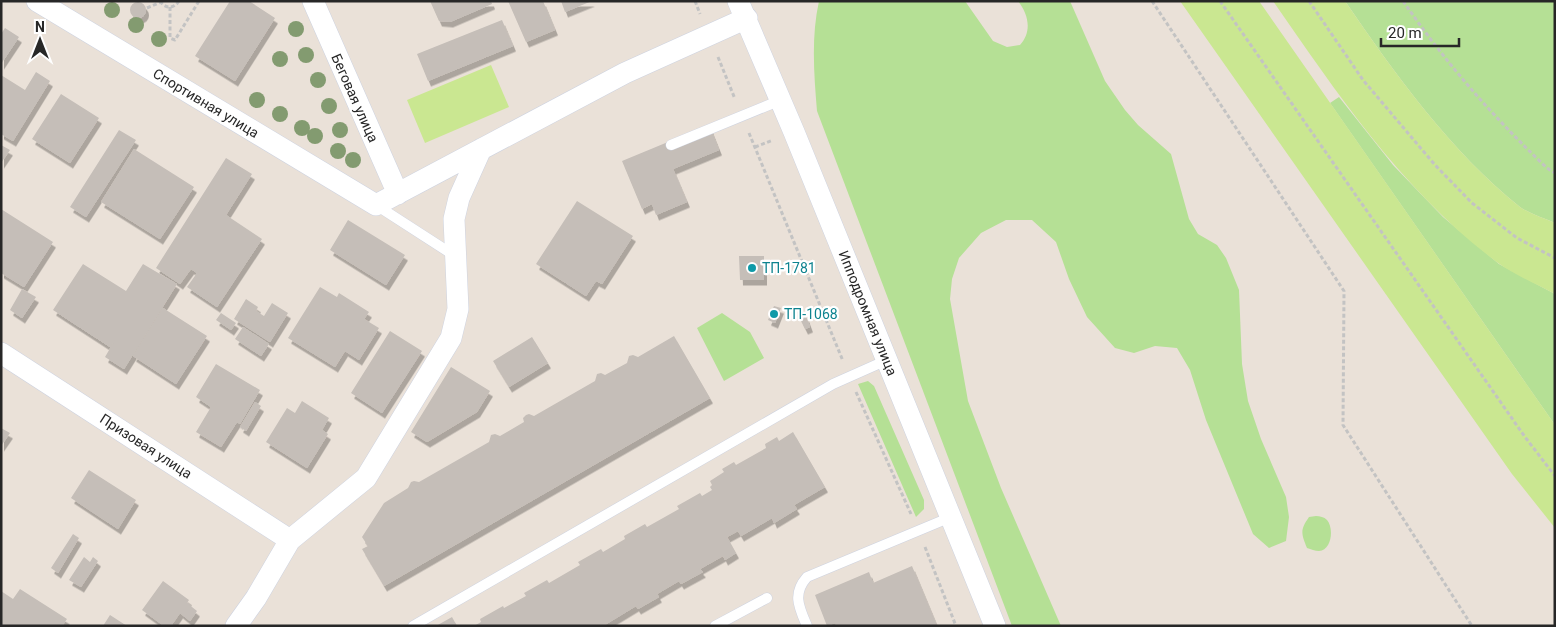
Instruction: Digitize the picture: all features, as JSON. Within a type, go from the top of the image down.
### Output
[{"type":"street","name":"Спортивная улица","points":[[37,1],[376,205]]},
{"type":"street","name":"Беговая улица","points":[[313,1],[398,194]]},
{"type":"street","points":[[376,205],[625,73],[709,35],[742,10]]},
{"type":"street","name":"Ипподромная улица","points":[[742,10],[781,100],[995,626]]},
{"type":"street","points":[[236,626],[256,598],[290,540],[366,478],[451,338],[458,309],[454,219],[459,198],[481,149]]},
{"type":"street","name":"Призовая улица","points":[[1,353],[290,540]]},
{"type":"lane","points":[[671,145],[781,100]]},
{"type":"lane","points":[[376,205],[455,256]]},
{"type":"lane","points":[[413,626],[824,388],[887,360]]},
{"type":"lane","points":[[807,626],[799,607],[798,595],[801,584],[807,578],[951,517]]},
{"type":"lane","points":[[715,626],[768,598]]},
{"type":"path","points":[[147,8],[161,2],[165,6],[175,6],[179,1]]},
{"type":"path","points":[[170,7],[170,38],[175,40],[199,1]]},
{"type":"path","points":[[695,1],[849,376],[918,531],[956,626]]},
{"type":"path","points":[[1152,1],[1344,291],[1343,425],[1472,626]]},
{"type":"path","points":[[1220,1],[1525,437],[1555,476]]},
{"type":"path","points":[[1309,1],[1363,80],[1435,165],[1472,204],[1517,238],[1555,258]]},
{"type":"path","points":[[1403,1],[1428,37],[1486,108],[1547,168],[1555,173]]},
{"type":"green space","points":[[819,1],[965,1],[993,41],[1007,47],[1020,45],[1028,29],[1025,12],[1018,1],[1070,1],[1105,81],[1138,125],[1171,154],[1189,219],[1198,234],[1217,245],[1226,258],[1239,290],[1242,364],[1248,401],[1261,439],[1286,497],[1289,517],[1286,541],[1269,548],[1253,534],[1206,420],[1190,370],[1177,348],[1155,346],[1134,353],[1115,348],[1087,317],[1069,279],[1056,242],[1032,220],[1006,220],[981,233],[959,258],[952,279],[950,299],[968,401],[1001,488],[1061,626],[1012,626],[817,111],[814,42]]},
{"type":"green space","points":[[1180,1],[1259,1],[1555,425],[1555,528],[1512,474]]},
{"type":"green space","points":[[1273,1],[1345,1],[1383,56],[1425,111],[1471,162],[1520,207],[1555,223],[1555,294],[1498,263],[1464,236],[1432,206],[1348,107]]},
{"type":"green space","points":[[1345,1],[1555,1],[1555,223],[1520,207],[1471,162],[1425,111],[1383,56]]},
{"type":"green space","points":[[491,65],[509,107],[425,143],[407,100]]},
{"type":"green space","points":[[1339,97],[1393,165],[1443,217],[1499,264],[1555,294],[1555,425],[1330,103]]},
{"type":"green space","points":[[722,313],[750,332],[764,358],[724,381],[697,328]]},
{"type":"green space","points":[[868,381],[874,386],[924,500],[924,509],[916,517],[858,384]]},
{"type":"green space","points":[[1316,516],[1327,520],[1331,528],[1327,547],[1319,551],[1307,548],[1303,535],[1304,525],[1309,517]]},
{"type":"building","points":[[230,1],[249,1],[275,18],[235,81],[195,56]]},
{"type":"building","points":[[430,1],[491,1],[492,4],[450,22],[439,21]]},
{"type":"building","points":[[508,1],[543,1],[555,30],[526,42]]},
{"type":"building","points":[[561,1],[592,1],[565,12]]},
{"type":"building","points":[[135,2],[141,2],[146,7],[144,16],[135,18],[130,13],[130,7]]},
{"type":"building","points":[[502,20],[513,46],[428,81],[417,54]]},
{"type":"building","points":[[5,28],[19,37],[1,64],[1,34]]},
{"type":"building","points":[[36,72],[50,81],[13,141],[1,134],[1,75],[25,90]]},
{"type":"building","points":[[61,94],[99,118],[70,163],[32,139]]},
{"type":"building","points":[[709,125],[719,150],[673,169],[687,202],[656,215],[652,204],[642,209],[622,161]]},
{"type":"building","points":[[119,130],[136,140],[86,217],[70,207]]},
{"type":"building","points":[[1,145],[10,150],[1,163]]},
{"type":"building","points":[[134,149],[194,187],[160,239],[101,202]]},
{"type":"building","points":[[226,158],[252,174],[226,215],[262,239],[217,307],[187,287],[197,273],[191,269],[180,284],[156,268]]},
{"type":"building","points":[[577,201],[633,236],[602,284],[596,281],[586,296],[536,264]]},
{"type":"building","points":[[1,209],[53,242],[24,287],[1,273]]},
{"type":"building","points":[[348,220],[405,255],[386,285],[330,250]]},
{"type":"building","name":"ТП-1781","points":[[739,256],[764,256],[764,280],[740,280]]},
{"type":"building","points":[[83,264],[126,291],[143,264],[177,284],[124,369],[105,357],[115,340],[110,347],[53,310]]},
{"type":"building","points":[[320,287],[337,297],[339,293],[369,312],[364,319],[379,328],[359,360],[345,351],[335,367],[288,338]]},
{"type":"building","points":[[22,289],[36,297],[22,318],[10,310]]},
{"type":"building","points":[[246,299],[258,307],[256,311],[264,316],[272,303],[288,313],[270,342],[234,319]]},
{"type":"building","name":"ТП-1068","points":[[774,306],[781,308],[775,323],[768,320]]},
{"type":"building","points":[[163,308],[207,336],[176,384],[133,356]]},
{"type":"building","points":[[221,313],[236,323],[231,330],[216,320]]},
{"type":"building","points":[[806,316],[810,327],[805,329],[800,319]]},
{"type":"building","points":[[243,327],[269,344],[261,356],[235,339]]},
{"type":"building","points":[[390,331],[422,351],[382,413],[351,393]]},
{"type":"building","points":[[674,336],[710,398],[384,586],[362,549],[368,546],[362,537],[384,503],[408,488],[411,482],[419,482],[489,442],[491,435],[500,436],[524,422],[523,418],[526,415],[534,416],[595,381],[597,374],[605,375],[627,363],[629,356],[638,357]]},
{"type":"building","points":[[532,337],[548,363],[509,387],[493,361]]},
{"type":"building","points":[[216,364],[260,390],[240,424],[237,422],[221,447],[196,432],[211,407],[196,397]]},
{"type":"building","points":[[451,367],[490,391],[477,412],[427,442],[411,432]]},
{"type":"building","points":[[302,401],[329,418],[322,430],[328,434],[307,468],[266,442],[287,408],[295,413]]},
{"type":"building","points":[[255,402],[261,406],[246,431],[240,427]]},
{"type":"building","points":[[1,428],[10,433],[1,446]]},
{"type":"building","points":[[793,432],[825,487],[794,505],[797,509],[774,523],[772,518],[741,536],[738,531],[727,537],[736,553],[725,560],[723,556],[700,569],[703,572],[681,584],[679,581],[657,594],[659,597],[638,609],[636,606],[603,626],[474,626],[481,622],[480,619],[526,596],[524,593],[547,580],[549,583],[580,565],[578,562],[601,549],[603,552],[625,539],[624,536],[645,524],[647,527],[679,509],[677,506],[700,493],[702,496],[712,490],[710,481],[724,472],[722,469],[734,462],[736,465],[766,448],[765,444],[777,437],[779,441]]},
{"type":"building","points":[[89,470],[136,500],[118,529],[71,498]]},
{"type":"building","points":[[73,534],[79,538],[58,573],[51,568]]},
{"type":"building","points":[[84,557],[90,562],[93,557],[98,561],[81,587],[69,580]]},
{"type":"building","points":[[912,566],[937,626],[837,626],[835,623],[827,626],[815,595],[869,572],[873,583]]},
{"type":"building","points":[[163,581],[189,600],[187,603],[197,611],[190,621],[180,613],[171,626],[164,626],[142,610]]},
{"type":"building","points":[[20,589],[67,619],[62,626],[1,626],[1,591],[13,599]]},
{"type":"building","points":[[110,615],[127,626],[103,626]]},
{"type":"building","points":[[452,617],[457,626],[436,626]]},
{"type":"place","name":"ТП-1781","points":[[752,268]]},
{"type":"place","name":"ТП-1068","points":[[774,314]]}]
